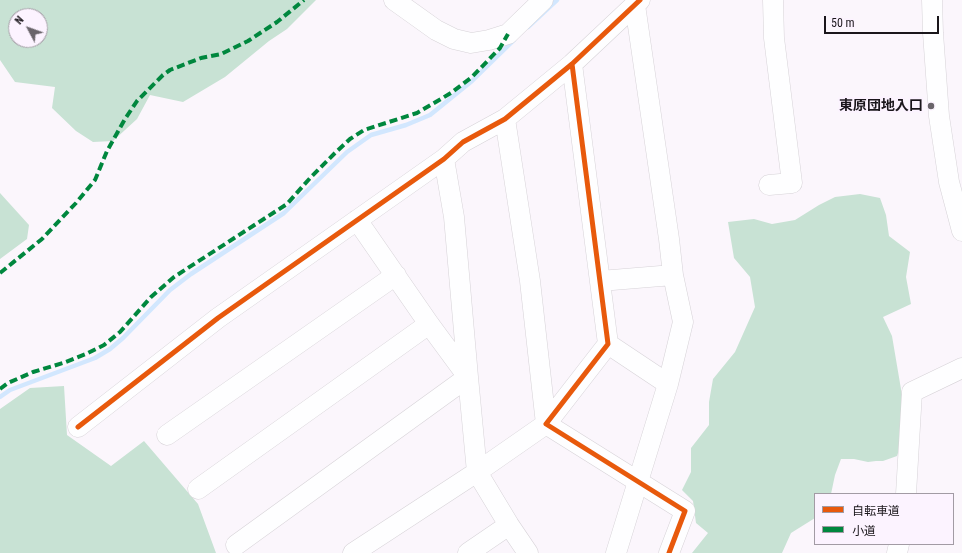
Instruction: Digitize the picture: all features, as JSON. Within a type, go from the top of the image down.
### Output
[{"type":"street","points":[[394,0],[436,30],[454,39],[471,43],[489,40],[508,34],[543,0]]},
{"type":"street","points":[[769,186],[792,182],[774,38],[773,0]]},
{"type":"street","points":[[932,0],[932,34],[939,116],[949,182],[962,231]]},
{"type":"street","points":[[78,428],[218,318],[444,159],[463,142],[505,119],[572,64],[637,3]]},
{"type":"street","points":[[616,553],[668,384],[683,322],[673,275],[637,3]]},
{"type":"street","points":[[353,553],[477,472],[546,424],[608,344],[572,64]]},
{"type":"street","points":[[505,119],[530,281],[546,424]]},
{"type":"street","points":[[444,159],[454,217],[477,472],[528,553]]},
{"type":"street","points":[[356,220],[468,377]]},
{"type":"street","points":[[600,281],[673,275]]},
{"type":"street","points":[[167,435],[396,276]]},
{"type":"street","points":[[198,489],[429,324]]},
{"type":"street","points":[[608,344],[668,384]]},
{"type":"street","points":[[906,493],[912,392],[962,368]]},
{"type":"street","points":[[236,545],[468,377]]},
{"type":"street","points":[[546,424],[685,511],[669,553]]},
{"type":"street","points":[[468,553],[509,525]]},
{"type":"green space","points":[[0,0],[316,0],[287,29],[269,41],[225,77],[183,102],[150,95],[137,119],[113,141],[93,142],[76,131],[52,108],[55,87],[15,82],[0,60]]},
{"type":"green space","points":[[0,193],[29,225],[27,239],[0,259]]},
{"type":"green space","points":[[860,194],[880,198],[886,215],[889,236],[910,252],[906,277],[911,304],[883,317],[892,336],[902,395],[903,438],[897,456],[883,461],[868,462],[854,459],[841,459],[835,475],[831,493],[814,493],[814,519],[791,533],[782,553],[692,553],[708,533],[696,523],[693,501],[682,490],[691,472],[691,448],[709,425],[709,402],[713,379],[735,352],[755,307],[750,277],[734,258],[728,222],[754,219],[772,224],[795,220],[835,197]]},
{"type":"green space","points":[[64,386],[67,435],[111,466],[144,441],[198,504],[216,553],[0,553],[0,409],[30,388]]},
{"type":"waterway","points":[[528,27],[557,0]]},
{"type":"waterway","points":[[0,397],[10,390],[95,358],[110,349],[123,338],[170,290],[191,274],[284,213],[347,152],[371,135],[406,125],[430,115],[472,81],[514,40]]},
{"type":"marked path","points":[[0,273],[42,239],[76,203],[95,180],[107,151],[125,119],[137,101],[163,75],[170,70],[201,58],[221,54],[248,41],[277,22],[304,0]]},
{"type":"marked path","points":[[0,389],[8,383],[33,372],[63,363],[104,345],[120,332],[151,297],[174,277],[287,204],[311,177],[350,139],[364,130],[417,113],[451,93],[472,77],[500,48],[508,34]]},
{"type":"cycle path","points":[[78,427],[218,318],[444,159],[463,142],[505,119],[572,64],[640,0]]},
{"type":"cycle path","points":[[572,64],[608,344],[546,424],[685,511],[669,553]]},
{"type":"place","name":"東原団地入口","points":[[931,106]]}]
